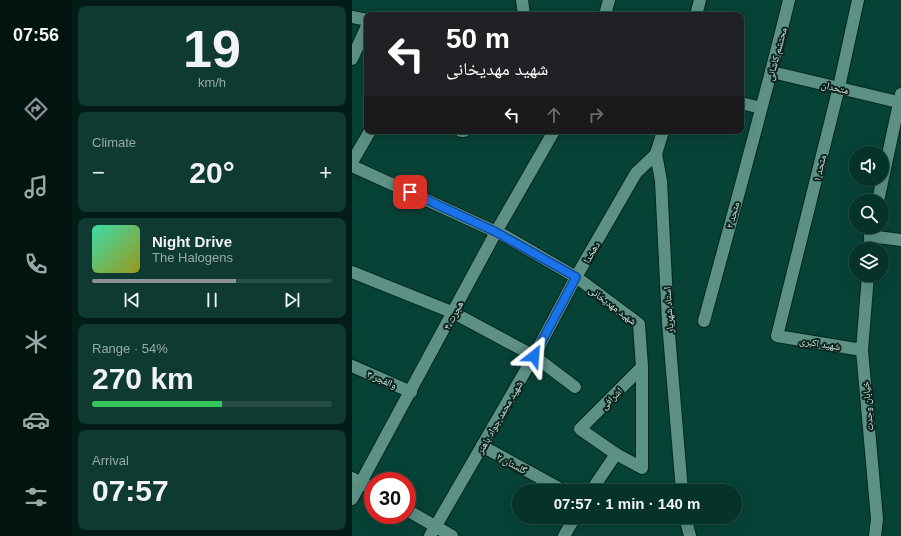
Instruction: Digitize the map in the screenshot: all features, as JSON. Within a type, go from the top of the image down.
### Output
[{"type":"street","points":[[522,0],[524,12]]},
{"type":"street","points":[[606,12],[609,0]]},
{"type":"street","points":[[697,12],[700,0]]},
{"type":"street","name":"محتشم کاشانی","points":[[761,108],[772,72],[790,0]]},
{"type":"street","name":"متحد ۱","points":[[777,336],[839,87],[858,0]]},
{"type":"street","points":[[352,17],[364,19]]},
{"type":"street","points":[[352,59],[364,33]]},
{"type":"street","name":"متحدان","points":[[772,72],[839,87],[900,98]]},
{"type":"street","points":[[879,194],[900,98]]},
{"type":"street","points":[[744,104],[761,108]]},
{"type":"street","name":"متحد ۲","points":[[704,321],[761,108]]},
{"type":"street","points":[[352,162],[368,134]]},
{"type":"street","name":"هجرت ۴","points":[[352,499],[357,480],[411,392],[496,232],[552,134]]},
{"type":"street","name":"استاد شهریار","points":[[662,134],[656,154],[661,181],[668,322],[681,484]]},
{"type":"street","name":"دهخدا","points":[[534,356],[576,277],[636,173],[656,154]]},
{"type":"street","name":"شهید مهدیخانی","points":[[352,166],[496,232],[576,277],[639,324],[642,367],[642,468],[616,454]]},
{"type":"street","points":[[881,234],[901,240]]},
{"type":"street","points":[[352,272],[454,313],[534,356],[575,387]]},
{"type":"street","name":"خیابان وحدت","points":[[867,282],[862,350],[877,519],[875,536]]},
{"type":"street","name":"شهید اکبری","points":[[777,336],[862,350]]},
{"type":"street","name":"شهید محمد جواد باهنر","points":[[432,532],[534,356]]},
{"type":"street","name":"والفجر ۳","points":[[352,366],[411,392]]},
{"type":"street","name":"اشرافی","points":[[616,454],[580,429],[642,367]]},
{"type":"street","name":"گلستان ۲","points":[[482,446],[551,484]]},
{"type":"street","points":[[596,484],[616,454]]},
{"type":"street","points":[[416,518],[432,532],[452,536]]},
{"type":"street","points":[[564,536],[571,524]]},
{"type":"street","points":[[687,524],[690,536]]},
{"type":"route","points":[[410,192],[496,232],[576,277],[534,356]]}]
